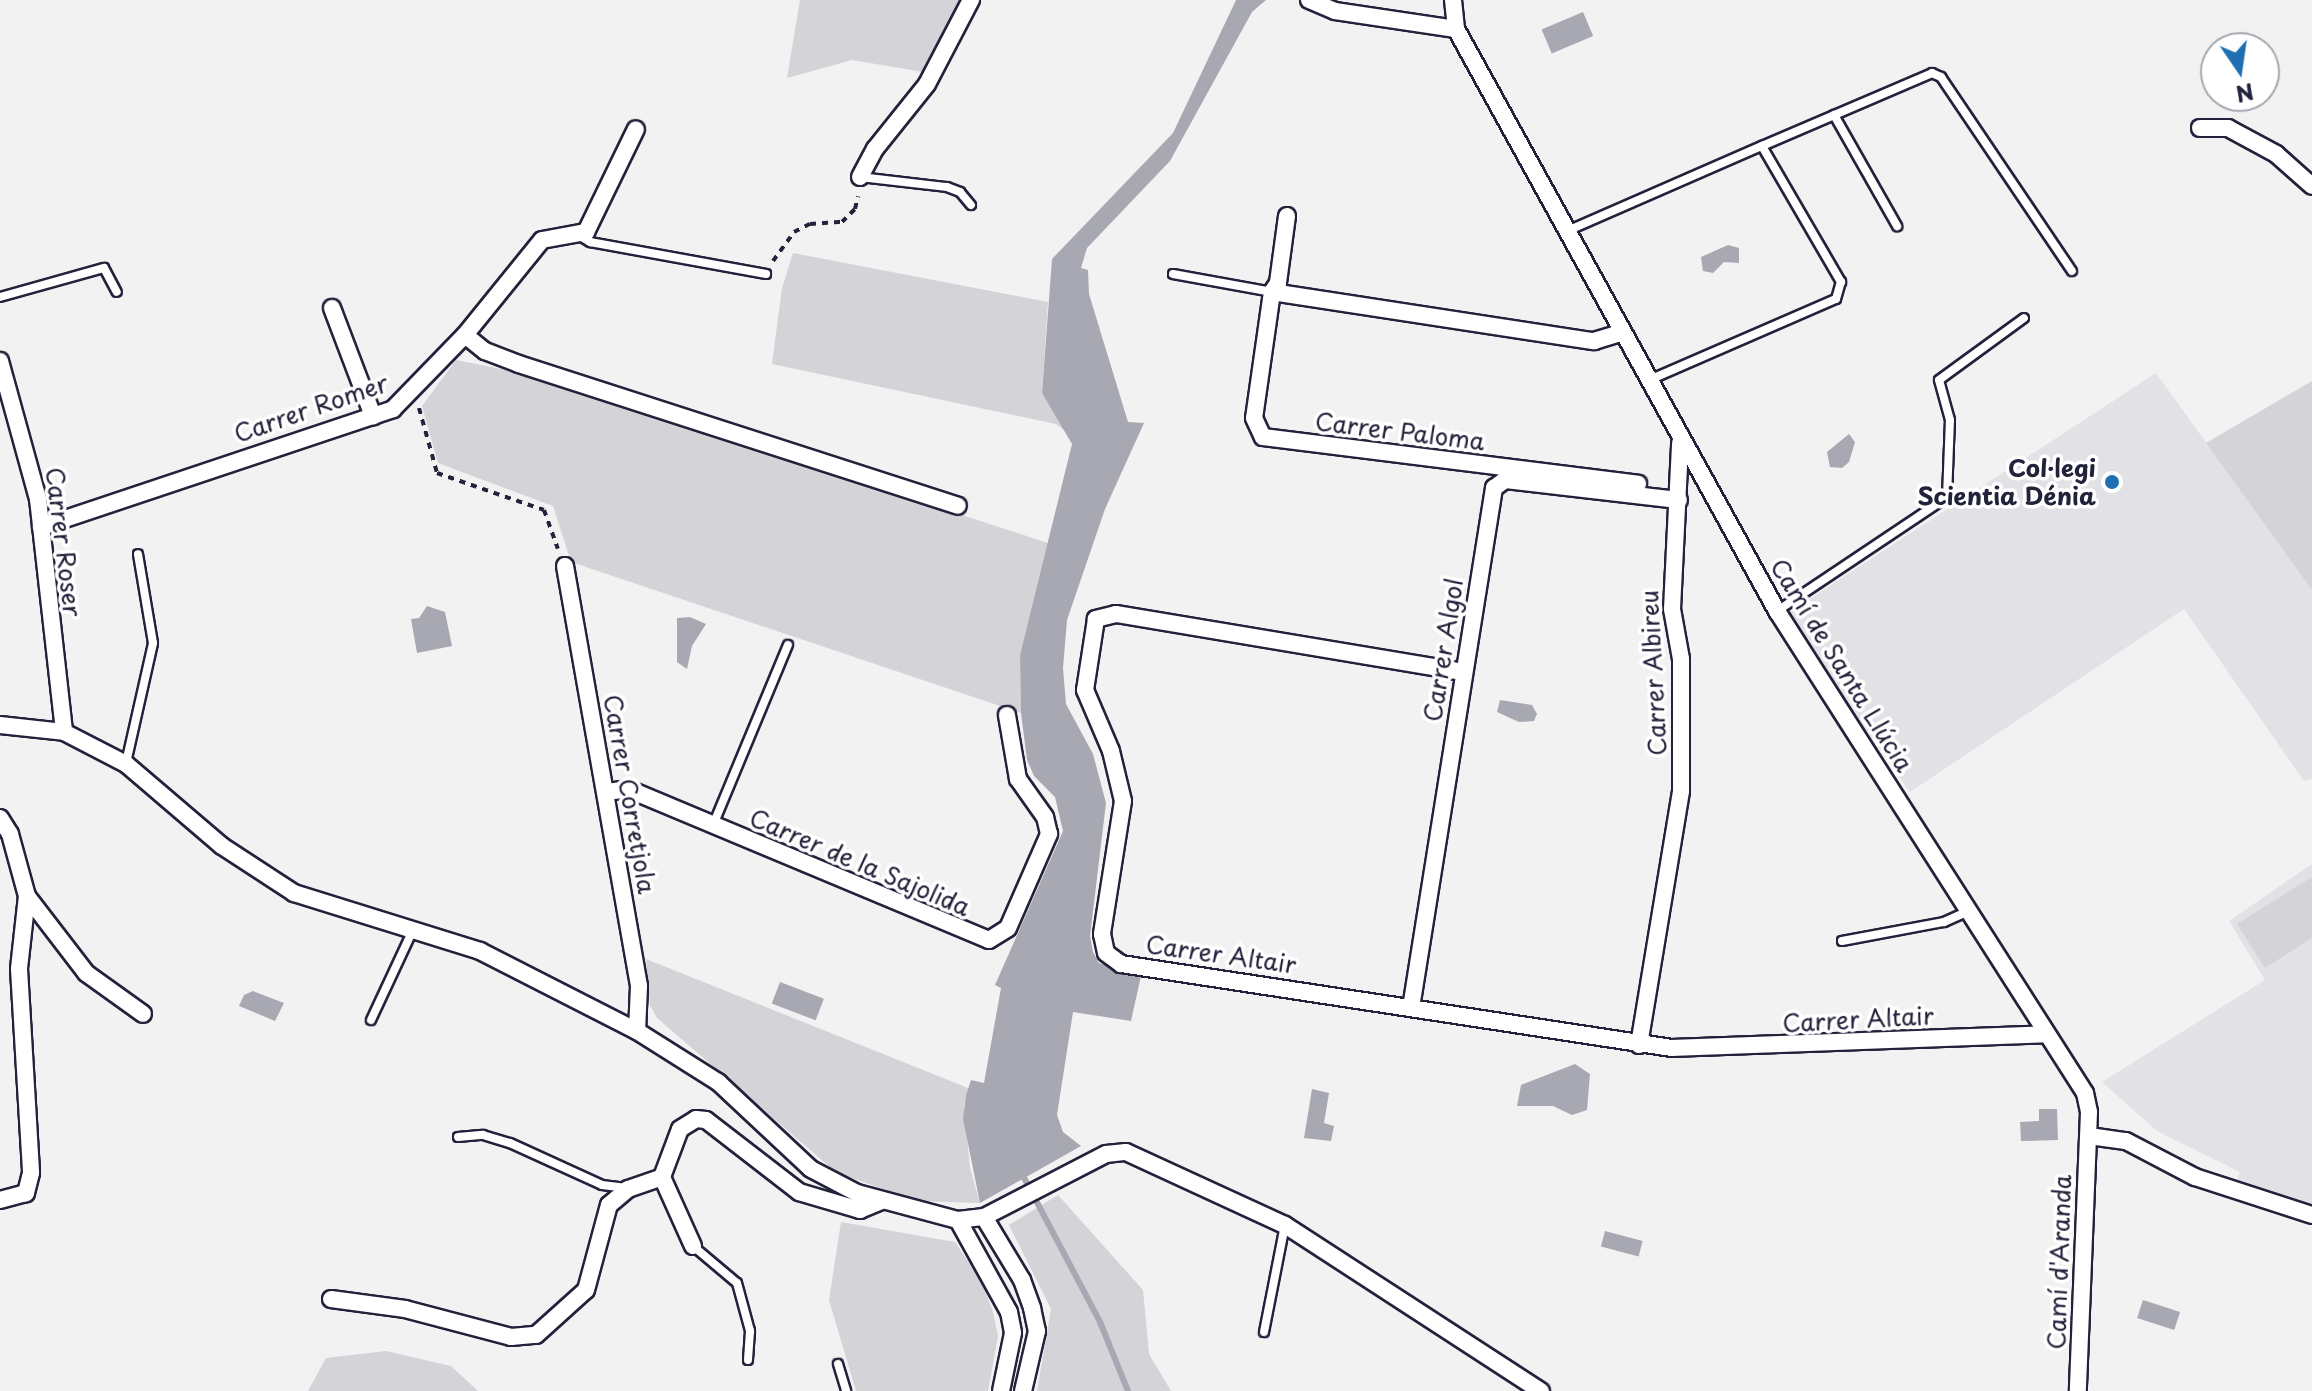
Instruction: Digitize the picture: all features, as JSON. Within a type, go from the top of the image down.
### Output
[{"type":"street","points":[[860,177],[875,149],[927,84],[971,0]]},
{"type":"street","points":[[1309,0],[1335,11],[1456,29]]},
{"type":"street","name":"Camí de Santa Llúcia","points":[[1453,0],[1456,29],[1680,441],[1777,611],[2085,1093],[2089,1136]]},
{"type":"street","points":[[2200,128],[2228,128],[2276,154],[2312,186]]},
{"type":"street","points":[[578,237],[586,232],[636,129]]},
{"type":"street","name":"Carrer Paloma","points":[[1287,216],[1278,283],[1272,292],[1254,418],[1263,437],[1679,494]]},
{"type":"street","name":"Carrer Romer","points":[[41,527],[373,416],[414,393],[542,240],[558,233],[578,237]]},
{"type":"street","points":[[1272,292],[1594,341],[1621,333]]},
{"type":"street","points":[[332,308],[373,416]]},
{"type":"street","points":[[465,335],[485,351],[519,364],[958,506]]},
{"type":"street","name":"Carrer Roser","points":[[0,361],[30,461],[41,527],[64,732]]},
{"type":"street","name":"Carrer Albireu","points":[[1639,1045],[1681,791],[1681,659],[1672,609],[1680,441]]},
{"type":"street","name":"Carrer Algol","points":[[1411,1008],[1463,672],[1499,482],[1679,494]]},
{"type":"street","name":"Carrer Corretjola","points":[[565,566],[639,986],[637,1031]]},
{"type":"street","name":"Carrer Altair","points":[[1463,672],[1116,614],[1096,619],[1088,655],[1087,701],[1111,751],[1123,801],[1102,934],[1106,953],[1121,964],[1639,1045],[1709,1050],[2046,1034]]},
{"type":"street","name":"Carrer de la Sajolida","points":[[607,792],[628,789],[982,941],[996,938],[1008,928],[1049,834],[1045,817],[1014,768],[1007,715]]},
{"type":"street","points":[[0,725],[64,732],[126,764],[222,846],[284,888],[314,902],[414,929],[480,951],[637,1031],[718,1082],[811,1169],[881,1201],[958,1220],[992,1214],[1106,1154],[1126,1152],[1285,1225],[1541,1391]]},
{"type":"street","points":[[0,818],[10,834],[27,896],[19,969],[30,1186],[18,1198],[0,1200]]},
{"type":"street","points":[[27,896],[86,973],[143,1014]]},
{"type":"street","points":[[693,1246],[662,1177],[680,1129],[696,1119],[706,1120],[799,1192],[844,1208],[860,1210],[881,1201]]},
{"type":"street","points":[[2089,1136],[2126,1141],[2195,1177],[2312,1215]]},
{"type":"street","name":"Camí d'Aranda","points":[[2078,1391],[2089,1136]]},
{"type":"street","points":[[331,1299],[405,1309],[511,1337],[536,1335],[586,1290],[604,1216],[628,1189],[662,1177]]},
{"type":"street","points":[[992,1214],[1022,1280],[1037,1331],[1023,1391]]},
{"type":"street","points":[[958,1220],[1009,1312],[1013,1333],[1001,1391]]},
{"type":"lane","points":[[1567,231],[1834,115],[1937,74],[2072,271]]},
{"type":"lane","points":[[1834,115],[1897,226]]},
{"type":"lane","points":[[1647,381],[1836,299],[1841,291],[1841,282],[1762,146]]},
{"type":"lane","points":[[860,177],[947,187],[960,192],[971,205]]},
{"type":"lane","name":"Carrer Romer","points":[[578,237],[766,274]]},
{"type":"lane","points":[[0,297],[104,268],[117,292]]},
{"type":"lane","points":[[1173,274],[1272,292]]},
{"type":"lane","points":[[1777,611],[1947,497],[1950,420],[1939,380],[2024,318]]},
{"type":"lane","points":[[126,764],[153,643],[138,554]]},
{"type":"lane","points":[[713,825],[788,645]]},
{"type":"lane","points":[[1842,941],[1944,922],[1969,911]]},
{"type":"lane","points":[[371,1020],[414,929]]},
{"type":"lane","points":[[458,1137],[483,1135],[510,1143],[602,1185],[628,1189]]},
{"type":"lane","points":[[1264,1332],[1285,1225]]},
{"type":"lane","points":[[693,1246],[737,1283],[750,1331],[748,1360]]},
{"type":"lane","points":[[838,1364],[846,1391]]},
{"type":"path","points":[[766,274],[794,232],[810,224],[842,222],[855,209],[860,177]]},
{"type":"path","points":[[414,393],[437,473],[544,510],[565,566]]},
{"type":"shaded area","points":[[800,0],[965,0],[929,73],[852,60],[787,78]]},
{"type":"shaded area","points":[[1236,0],[1266,0],[1252,12],[1170,161],[1087,248],[1081,268],[1088,270],[1089,294],[1128,422],[1144,423],[1105,509],[1067,620],[1063,668],[1066,704],[1093,754],[1106,803],[1090,936],[1093,952],[1099,963],[1141,976],[1131,1021],[1073,1012],[1057,1115],[1063,1132],[1081,1146],[980,1203],[963,1119],[966,1095],[971,1080],[984,1083],[1001,988],[995,985],[1063,831],[1055,797],[1034,776],[1027,760],[1021,713],[1020,655],[1072,444],[1042,393],[1052,259],[1173,133]]},
{"type":"shaded area","points":[[1583,12],[1593,36],[1552,54],[1542,30]]},
{"type":"shaded area","points":[[1728,245],[1739,248],[1739,263],[1724,262],[1713,273],[1703,271],[1701,257]]},
{"type":"shaded area","points":[[793,253],[1048,302],[1042,393],[1068,433],[1056,424],[772,364],[782,288]]},
{"type":"shaded area","points":[[456,360],[527,374],[1048,543],[1020,655],[1021,713],[571,562],[553,506],[438,463],[422,406]]},
{"type":"shaded area","name":"Col·legi Scientia Dénia","points":[[2156,373],[2312,590],[2312,779],[2304,781],[2184,609],[1910,792],[1785,615]]},
{"type":"shaded area","points":[[2312,381],[2312,590],[2206,443]]},
{"type":"shaded area","points":[[1849,434],[1855,442],[1849,462],[1842,468],[1830,467],[1827,452]]},
{"type":"shaded area","points":[[427,606],[445,612],[452,646],[417,653],[411,619],[419,618]]},
{"type":"shaded area","points":[[690,617],[706,624],[692,646],[687,669],[677,662],[677,618]]},
{"type":"shaded area","points":[[1500,700],[1532,705],[1537,714],[1534,721],[1519,722],[1497,712]]},
{"type":"shaded area","points":[[2312,864],[2312,1208],[2236,1183],[2240,1172],[2157,1131],[2102,1082],[2265,980],[2229,921]]},
{"type":"shaded area","points":[[2312,877],[2312,938],[2265,968],[2237,924]]},
{"type":"shaded area","points":[[646,959],[968,1088],[964,1106],[970,1168],[980,1203],[918,1201],[837,1173],[657,1018],[650,1005]]},
{"type":"shaded area","points":[[780,982],[824,999],[816,1020],[772,1003]]},
{"type":"shaded area","points":[[253,991],[284,1003],[275,1021],[239,1006],[244,995]]},
{"type":"shaded area","points":[[1575,1064],[1590,1074],[1587,1110],[1572,1115],[1553,1106],[1517,1106],[1521,1085]]},
{"type":"shaded area","points":[[1312,1089],[1329,1093],[1324,1123],[1334,1126],[1331,1141],[1304,1138]]},
{"type":"shaded area","points":[[2039,1109],[2057,1109],[2058,1140],[2021,1141],[2020,1122],[2039,1121]]},
{"type":"shaded area","points":[[1058,1195],[1143,1290],[1149,1354],[1171,1391],[1037,1391],[1051,1309],[1009,1225]]},
{"type":"shaded area","points":[[841,1222],[955,1242],[982,1282],[993,1312],[998,1336],[988,1391],[856,1391],[829,1300]]},
{"type":"shaded area","points":[[1605,1231],[1643,1241],[1639,1257],[1601,1246]]},
{"type":"shaded area","points":[[2143,1300],[2180,1312],[2174,1330],[2137,1318]]},
{"type":"shaded area","points":[[386,1351],[451,1366],[478,1391],[308,1391],[326,1358]]},
{"type":"waterway","points":[[1021,1172],[1100,1322],[1128,1391]]},
{"type":"place","name":"Col·legi Scientia Dénia","points":[[2112,482]]}]
